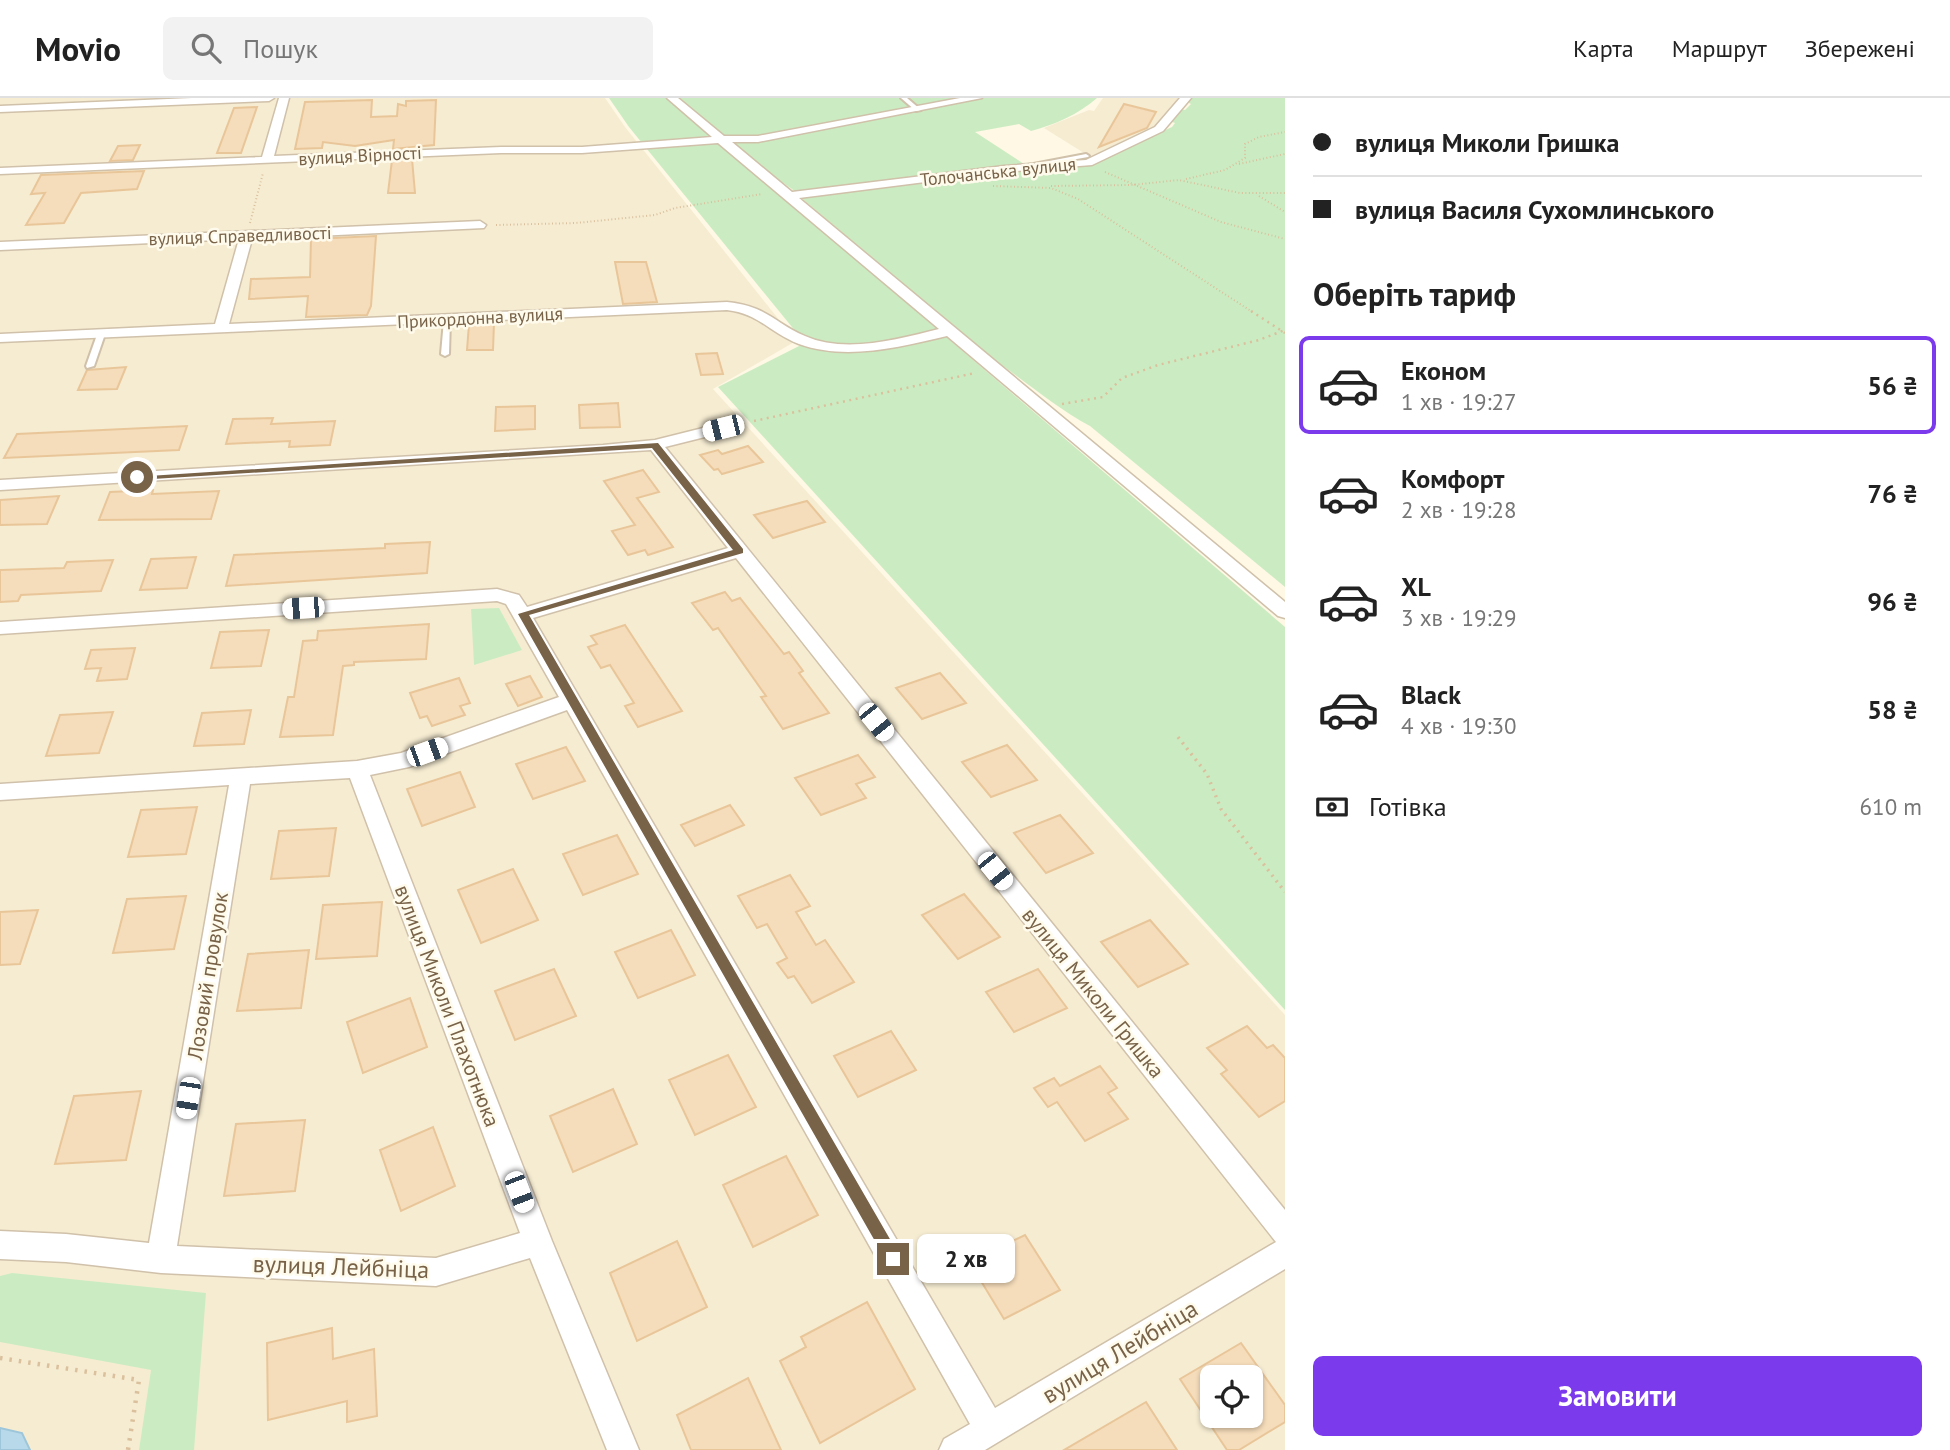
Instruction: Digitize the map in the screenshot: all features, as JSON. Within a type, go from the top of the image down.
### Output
[{"type":"street","points":[[0,109],[269,98]]},
{"type":"street","points":[[267,160],[284,98]]},
{"type":"street","points":[[672,98],[1285,612]]},
{"type":"street","name":"вулиця Вірності","points":[[0,171],[501,150],[582,150],[766,138],[977,98]]},
{"type":"street","name":"Толочанська вулиця","points":[[785,192],[1087,159],[1159,129],[1186,98]]},
{"type":"street","name":"вулиця Справедливості","points":[[0,246],[480,225]]},
{"type":"street","points":[[220,330],[247,236]]},
{"type":"street","name":"Прикордонна вулиця","points":[[0,338],[727,306],[757,311],[805,341],[833,346],[909,340],[949,331]]},
{"type":"street","points":[[0,485],[590,451],[655,445],[723,428]]},
{"type":"street","name":"вулиця Миколи Гришка","points":[[655,445],[1285,1233]]},
{"type":"street","points":[[523,614],[739,551]]},
{"type":"street","points":[[0,628],[497,595],[513,599],[990,1429]]},
{"type":"street","points":[[0,792],[357,769],[402,761],[573,700]]},
{"type":"street","name":"вулиця Миколи Плахотнюка","points":[[357,769],[538,1242]]},
{"type":"street","name":"Лозовий провулок","points":[[161,1259],[241,776]]},
{"type":"street","points":[[538,1242],[622,1450]]},
{"type":"street","name":"вулиця Лейбніца","points":[[0,1245],[66,1248],[161,1259],[436,1272],[538,1242]]},
{"type":"street","name":"вулиця Лейбніца","points":[[955,1450],[1285,1253]]},
{"type":"lane","points":[[904,98],[918,110]]},
{"type":"lane","points":[[445,354],[447,320]]},
{"type":"lane","points":[[90,366],[102,334]]},
{"type":"path","points":[[1239,164],[1245,158],[1245,144],[1285,132]]},
{"type":"path","points":[[986,185],[1132,185],[1205,176],[1239,164],[1285,154]]},
{"type":"path","points":[[1087,159],[1132,185],[1221,222],[1285,239]]},
{"type":"path","points":[[247,236],[267,160]]},
{"type":"path","points":[[1180,180],[1258,195],[1285,194]]},
{"type":"path","points":[[1036,186],[1051,188],[1090,205],[1284,331]]},
{"type":"path","points":[[480,225],[576,223],[655,215],[675,208],[785,192]]},
{"type":"path","points":[[1258,195],[1285,212]]},
{"type":"path","points":[[1039,406],[1103,397],[1122,377],[1284,331]]},
{"type":"path","points":[[754,421],[995,369]]},
{"type":"path","points":[[1178,737],[1207,774],[1221,809],[1285,892]]},
{"type":"path","points":[[0,1358],[139,1380],[128,1450]]},
{"type":"shaded area","points":[[0,98],[605,98],[625,127],[796,341],[713,389],[1285,1015],[1285,1450],[0,1450]]},
{"type":"shaded area","points":[[1103,98],[1178,98],[1157,127],[1092,158],[1044,128],[1089,110],[1094,111]]},
{"type":"green space","points":[[609,98],[667,98],[1285,627],[1285,1010],[718,387],[805,343],[629,127]]},
{"type":"green space","points":[[678,98],[1097,98],[1066,118],[1031,131],[1019,124],[975,132],[1024,164],[796,192],[747,157]]},
{"type":"green space","points":[[1190,98],[1285,98],[1285,587],[1090,426],[994,360],[799,196],[1006,171],[1086,166],[1172,127],[1175,123],[1172,122],[1181,109],[1185,110],[1191,104],[1187,102]]},
{"type":"green space","points":[[499,608],[522,650],[474,665],[471,609]]},
{"type":"green space","points":[[12,1273],[206,1293],[194,1450],[139,1450],[151,1370],[0,1342],[0,1276]]},
{"type":"water","points":[[0,1428],[22,1433],[30,1450],[0,1450]]},
{"type":"building","points":[[372,100],[371,117],[397,116],[398,104],[406,106],[406,101],[436,100],[434,145],[393,149],[394,140],[355,146],[323,142],[322,148],[295,149],[305,102]]},
{"type":"building","points":[[1124,104],[1156,112],[1147,128],[1099,147]]},
{"type":"building","points":[[257,107],[241,153],[217,153],[234,108]]},
{"type":"building","points":[[140,145],[133,160],[110,161],[118,146]]},
{"type":"building","points":[[412,159],[415,193],[388,193],[392,160]]},
{"type":"building","points":[[144,171],[137,189],[81,193],[64,223],[26,225],[45,193],[31,194],[41,175]]},
{"type":"building","points":[[376,236],[371,306],[367,315],[306,317],[308,296],[249,299],[251,279],[310,277],[311,239]]},
{"type":"building","points":[[615,262],[646,262],[657,302],[623,304]]},
{"type":"building","points":[[494,323],[493,350],[467,350],[469,324]]},
{"type":"building","points":[[717,353],[723,374],[701,375],[696,354]]},
{"type":"building","points":[[126,367],[117,389],[78,390],[87,370]]},
{"type":"building","points":[[618,403],[620,427],[580,428],[579,405]]},
{"type":"building","points":[[535,406],[535,429],[495,431],[496,407]]},
{"type":"building","points":[[273,418],[271,424],[335,421],[330,445],[289,447],[290,441],[226,444],[233,419]]},
{"type":"building","points":[[187,426],[179,450],[4,458],[17,434]]},
{"type":"building","points":[[748,446],[763,462],[722,474],[718,469],[714,470],[700,455],[718,450],[722,454]]},
{"type":"building","points":[[643,470],[659,492],[637,498],[673,547],[648,555],[645,550],[628,555],[612,531],[635,525],[604,481]]},
{"type":"building","points":[[153,490],[152,494],[219,491],[211,519],[99,520],[110,492]]},
{"type":"building","points":[[59,496],[47,524],[0,525],[0,500]]},
{"type":"building","points":[[807,501],[825,522],[773,538],[754,515]]},
{"type":"building","points":[[430,542],[427,573],[226,586],[234,555],[385,548],[385,544]]},
{"type":"building","points":[[196,557],[187,588],[140,590],[151,559]]},
{"type":"building","points":[[113,560],[101,591],[21,595],[18,601],[0,602],[0,570],[64,568],[67,562]]},
{"type":"building","points":[[725,592],[732,601],[740,598],[784,654],[789,652],[803,671],[799,673],[829,713],[783,729],[761,697],[766,696],[718,628],[713,630],[692,603]]},
{"type":"building","points":[[429,624],[426,659],[354,662],[354,665],[343,666],[333,735],[280,737],[288,697],[294,697],[303,641],[317,640],[318,631]]},
{"type":"building","points":[[625,625],[682,711],[638,727],[625,706],[634,703],[610,665],[601,668],[588,647],[597,644],[591,636]]},
{"type":"building","points":[[269,630],[261,666],[211,668],[220,632]]},
{"type":"building","points":[[135,648],[127,679],[97,681],[101,668],[85,669],[91,650]]},
{"type":"building","points":[[940,673],[966,703],[922,719],[896,688]]},
{"type":"building","points":[[530,676],[542,697],[518,706],[506,684]]},
{"type":"building","points":[[459,678],[470,703],[460,706],[465,715],[432,726],[427,716],[420,718],[410,693]]},
{"type":"building","points":[[251,710],[244,744],[194,746],[202,713]]},
{"type":"building","points":[[113,712],[99,753],[46,756],[60,715]]},
{"type":"building","points":[[1007,745],[1037,780],[991,797],[962,762]]},
{"type":"building","points":[[566,747],[585,781],[533,799],[516,764]]},
{"type":"building","points":[[858,755],[875,777],[856,784],[866,798],[821,815],[795,778]]},
{"type":"building","points":[[460,772],[475,807],[422,826],[407,789]]},
{"type":"building","points":[[730,805],[744,825],[695,846],[681,825]]},
{"type":"building","points":[[197,807],[186,854],[128,857],[141,810]]},
{"type":"building","points":[[1060,815],[1093,853],[1046,873],[1014,833]]},
{"type":"building","points":[[336,828],[329,876],[271,879],[279,831]]},
{"type":"building","points":[[617,835],[638,874],[583,895],[563,854]]},
{"type":"building","points":[[513,869],[538,920],[481,943],[458,890]]},
{"type":"building","points":[[790,875],[810,906],[796,912],[816,945],[825,940],[854,982],[812,1003],[794,976],[788,978],[777,963],[787,958],[767,924],[757,928],[738,896]]},
{"type":"building","points":[[964,894],[1000,937],[958,959],[922,915]]},
{"type":"building","points":[[186,896],[174,949],[113,953],[127,899]]},
{"type":"building","points":[[382,902],[377,956],[316,959],[323,905]]},
{"type":"building","points":[[38,910],[20,964],[0,965],[0,912]]},
{"type":"building","points":[[1150,920],[1188,964],[1138,987],[1101,942]]},
{"type":"building","points":[[671,930],[695,975],[638,998],[615,952]]},
{"type":"building","points":[[309,950],[301,1008],[237,1011],[248,954]]},
{"type":"building","points":[[554,969],[576,1016],[515,1040],[495,991]]},
{"type":"building","points":[[1038,969],[1067,1008],[1014,1032],[986,992]]},
{"type":"building","points":[[410,998],[427,1047],[363,1073],[347,1022]]},
{"type":"building","points":[[1247,1026],[1267,1048],[1273,1045],[1285,1058],[1285,1101],[1259,1117],[1221,1074],[1227,1070],[1207,1048]]},
{"type":"building","points":[[891,1031],[916,1070],[858,1097],[834,1056]]},
{"type":"building","points":[[728,1055],[756,1107],[695,1135],[669,1080]]},
{"type":"building","points":[[1100,1066],[1117,1088],[1108,1093],[1128,1119],[1085,1141],[1057,1102],[1048,1107],[1034,1088],[1054,1078],[1060,1086]]},
{"type":"building","points":[[613,1089],[637,1144],[573,1172],[550,1116]]},
{"type":"building","points":[[141,1091],[126,1160],[55,1164],[74,1096]]},
{"type":"building","points":[[305,1120],[295,1191],[224,1196],[236,1124]]},
{"type":"building","points":[[433,1127],[455,1186],[401,1211],[380,1150]]},
{"type":"building","points":[[786,1156],[818,1215],[753,1247],[723,1185]]},
{"type":"building","points":[[1025,1235],[1060,1290],[1004,1319],[964,1253],[991,1239],[998,1248]]},
{"type":"building","points":[[677,1241],[707,1307],[637,1341],[610,1273]]},
{"type":"building","points":[[867,1302],[915,1389],[820,1443],[780,1361],[806,1347],[801,1337]]},
{"type":"building","points":[[332,1328],[333,1359],[374,1349],[377,1416],[347,1422],[347,1401],[268,1420],[267,1343]]},
{"type":"building","points":[[1241,1343],[1257,1365],[1204,1365]]},
{"type":"building","points":[[1200,1367],[1200,1409],[1180,1379]]},
{"type":"building","points":[[1263,1374],[1285,1405],[1285,1422],[1239,1450],[1227,1450],[1212,1428],[1263,1428]]},
{"type":"building","points":[[748,1378],[781,1450],[691,1450],[677,1415]]},
{"type":"building","points":[[1146,1402],[1177,1450],[1064,1450]]},
{"type":"route","points":[[137,477],[655,445],[739,551],[523,614],[893,1259]]}]
